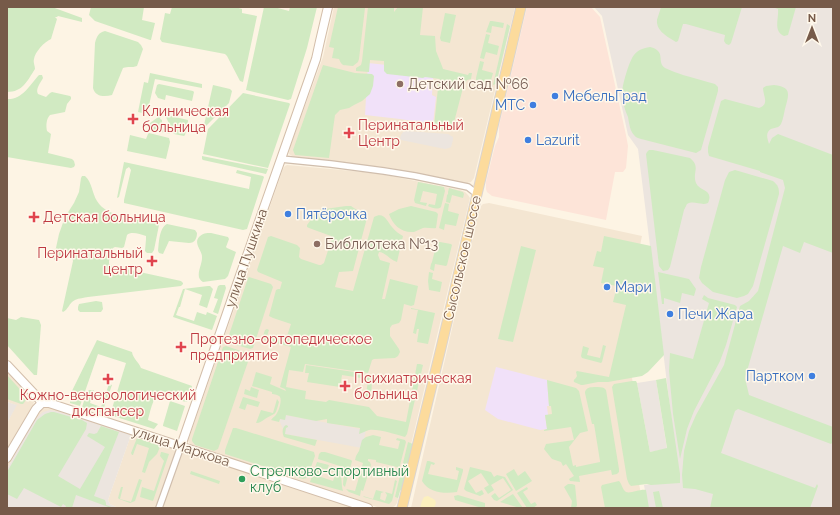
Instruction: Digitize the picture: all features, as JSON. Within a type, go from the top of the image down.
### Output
[{"type":"main road","name":"Сысольское шоссе","points":[[402,508],[521,7]]},
{"type":"street","name":"улица Пушкина","points":[[160,508],[238,279],[282,159],[318,52],[328,7]]},
{"type":"street","points":[[282,159],[331,164],[415,176],[468,187],[477,194]]},
{"type":"street","points":[[7,365],[42,403],[36,409],[7,458]]},
{"type":"street","name":"улица Маркова","points":[[42,403],[49,403],[368,508]]},
{"type":"shaded area","points":[[334,7],[515,7],[474,178],[471,182],[461,183],[391,168],[296,158],[289,154],[290,147],[323,57]]},
{"type":"shaded area","points":[[527,7],[591,7],[600,17],[628,146],[626,168],[623,172],[615,172],[606,220],[492,196],[487,192],[486,182],[495,146],[499,137],[499,126]]},
{"type":"shaded area","points":[[594,7],[833,7],[833,508],[648,508],[644,485],[679,480],[638,149],[628,135],[602,16]]},
{"type":"shaded area","name":"Детский сад №66","points":[[434,61],[432,95],[436,97],[433,124],[365,115],[368,63],[387,65]]},
{"type":"shaded area","points":[[403,132],[448,134],[453,137],[453,140],[451,147],[445,149],[401,140],[400,138]]},
{"type":"shaded area","points":[[287,165],[391,176],[460,190],[465,192],[470,198],[397,503],[391,508],[377,507],[191,446],[188,441],[283,169]]},
{"type":"shaded area","points":[[489,203],[642,236],[621,336],[632,378],[650,482],[639,484],[644,508],[411,508],[478,215],[481,206]]},
{"type":"shaded area","points":[[496,367],[547,380],[549,406],[547,406],[548,415],[545,415],[547,429],[540,430],[498,419],[485,410]]},
{"type":"shaded area","points":[[7,370],[33,397],[34,402],[7,451],[7,423],[16,405],[7,402]]},
{"type":"shaded area","points":[[656,380],[667,449],[650,452],[637,383]]},
{"type":"shaded area","points":[[7,402],[17,405],[7,423]]},
{"type":"shaded area","points":[[45,407],[51,407],[359,508],[118,508],[110,504],[108,500],[131,435],[34,420],[7,469],[7,465],[36,415]]},
{"type":"shaded area","points":[[50,410],[131,435],[108,500],[110,504],[118,508],[7,508],[7,469],[34,420],[43,412]]},
{"type":"shaded area","points":[[285,415],[366,430],[362,448],[285,434],[280,420]]},
{"type":"green space","points":[[7,7],[52,7],[82,18],[82,22],[58,16],[55,17],[57,19],[51,39],[48,40],[36,53],[34,60],[35,69],[30,78],[21,88],[12,92],[7,92]]},
{"type":"green space","points":[[91,7],[144,7],[142,20],[155,23],[151,40],[95,21],[89,15]]},
{"type":"green space","points":[[172,7],[235,7],[242,9],[242,13],[257,16],[243,82],[240,81],[225,54],[162,42],[160,39],[165,13],[170,14]]},
{"type":"green space","points":[[264,7],[274,7],[289,11],[290,7],[317,7],[307,48],[291,99],[288,100],[246,90]]},
{"type":"green space","points":[[338,7],[365,8],[359,59],[353,66],[344,65],[339,59],[332,58],[334,48],[329,47]]},
{"type":"green space","points":[[368,7],[394,7],[394,12],[398,7],[423,7],[420,35],[435,36],[436,51],[443,69],[468,75],[469,73],[472,73],[471,79],[467,80],[464,84],[453,126],[449,131],[438,130],[434,126],[440,79],[387,74],[384,71],[384,61],[370,60],[369,72],[356,71],[356,68],[361,65],[362,61]]},
{"type":"green space","points":[[661,7],[742,7],[731,43],[729,45],[724,41],[725,35],[686,24],[683,24],[678,41],[676,42],[663,33],[658,27],[657,20]]},
{"type":"green space","points":[[772,7],[796,7],[788,35],[784,36],[779,31],[777,24],[778,9]]},
{"type":"green space","points":[[445,13],[456,15],[450,43],[441,41],[440,38]]},
{"type":"green space","points":[[490,21],[504,23],[503,28],[492,26],[491,33],[486,32]]},
{"type":"green space","points":[[507,24],[510,26],[496,84],[493,85]]},
{"type":"green space","points":[[105,31],[138,42],[143,49],[137,66],[123,68],[112,95],[103,96],[98,95],[93,88],[96,38]]},
{"type":"green space","points":[[486,34],[490,35],[488,43],[499,46],[497,55],[486,52],[484,59],[480,58]]},
{"type":"green space","points":[[650,47],[658,51],[662,66],[665,68],[715,84],[718,87],[701,150],[696,153],[637,138],[630,127],[622,93],[623,85],[634,55],[645,48]]},
{"type":"green space","points":[[480,61],[484,62],[482,70],[493,73],[490,84],[476,80]]},
{"type":"green space","points":[[323,65],[355,73],[372,74],[374,76],[373,86],[370,94],[362,101],[349,108],[340,110],[335,115],[329,158],[295,155],[293,150]]},
{"type":"green space","points":[[150,73],[202,84],[202,88],[155,79],[147,114],[138,112],[144,82],[148,83]]},
{"type":"green space","points":[[39,75],[42,75],[43,78],[38,88],[38,94],[46,97],[52,92],[71,97],[65,112],[50,115],[46,127],[47,131],[51,134],[48,153],[72,159],[75,165],[74,167],[71,168],[7,157],[7,99],[12,99],[21,94]]},
{"type":"green space","points":[[159,84],[193,91],[192,101],[166,95],[165,100],[158,98],[155,93],[157,85]]},
{"type":"green space","points":[[213,85],[230,89],[232,91],[229,103],[206,126],[204,125]]},
{"type":"green space","points":[[774,85],[784,87],[788,92],[788,99],[780,126],[769,130],[768,132],[767,136],[769,144],[772,138],[778,134],[833,155],[833,253],[804,242],[800,253],[783,246],[745,378],[749,395],[833,427],[833,442],[831,444],[738,409],[735,411],[721,453],[815,488],[817,484],[818,486],[810,508],[710,508],[713,494],[695,489],[683,488],[682,475],[684,451],[689,431],[696,415],[724,365],[740,306],[749,301],[758,291],[785,188],[783,180],[760,171],[709,156],[708,147],[721,101],[725,99],[759,108],[765,102],[763,88]]},
{"type":"green space","points":[[243,93],[290,104],[268,168],[203,154],[208,129]]},
{"type":"green space","points":[[161,115],[160,119],[162,120],[162,123],[165,124],[164,126],[167,127],[170,134],[149,129],[150,123]]},
{"type":"green space","points":[[165,115],[188,120],[184,136],[174,134]]},
{"type":"green space","points":[[149,133],[169,138],[170,142],[166,159],[127,151],[130,135],[146,139]]},
{"type":"green space","points":[[649,150],[690,158],[696,167],[696,183],[709,195],[708,203],[687,204],[684,210],[670,267],[668,270],[663,271],[659,266],[646,154]]},
{"type":"green space","points":[[202,156],[268,169],[266,174],[203,160]]},
{"type":"green space","points":[[124,162],[249,189],[251,177],[236,173],[237,170],[264,177],[247,229],[243,230],[124,203],[131,170],[129,167],[126,169],[119,197],[117,198]]},
{"type":"green space","points":[[735,170],[773,181],[779,190],[753,286],[748,294],[737,298],[713,292],[702,283],[699,278],[725,180],[729,172]]},
{"type":"green space","points":[[82,176],[85,176],[89,181],[97,201],[108,211],[124,217],[157,223],[159,225],[154,250],[152,253],[147,253],[145,251],[146,236],[131,233],[127,235],[124,247],[113,248],[109,264],[112,266],[181,281],[183,284],[181,286],[80,298],[73,301],[65,311],[62,311],[73,259],[68,256],[60,256],[56,261],[54,257],[59,234],[65,217],[79,192]]},
{"type":"green space","points":[[418,182],[444,187],[445,191],[440,208],[437,209],[428,206],[429,204],[435,205],[437,194],[423,191],[420,202],[427,203],[426,206],[415,203],[414,200]]},
{"type":"green space","points":[[449,188],[463,192],[463,198],[452,195],[450,203],[446,202]]},
{"type":"green space","points":[[445,203],[449,204],[448,211],[459,214],[456,226],[445,224],[444,230],[439,228]]},
{"type":"green space","points":[[351,206],[367,218],[353,271],[339,272],[335,287],[353,291],[374,217],[377,215],[383,216],[394,230],[403,236],[397,262],[381,252],[379,252],[378,255],[380,260],[390,263],[382,299],[385,299],[390,279],[418,286],[414,305],[411,306],[404,304],[401,320],[399,323],[392,325],[390,328],[390,336],[400,352],[395,358],[372,360],[368,373],[305,364],[303,372],[289,370],[286,387],[306,391],[305,399],[326,402],[329,400],[369,407],[377,416],[406,422],[417,364],[423,365],[407,434],[405,437],[378,430],[369,430],[359,434],[360,428],[327,423],[327,419],[316,421],[286,415],[285,420],[280,419],[279,422],[271,420],[279,410],[280,397],[272,394],[272,392],[252,386],[256,372],[272,377],[270,384],[286,391],[280,387],[291,347],[262,339],[265,330],[267,329],[269,330],[267,336],[285,342],[291,324],[269,316],[276,290],[280,289],[282,282],[258,272],[257,270],[268,237],[271,236],[297,245],[300,248],[299,257],[301,259],[321,265],[324,263],[332,238],[331,236],[307,227],[307,225],[318,210]]},
{"type":"green space","points":[[411,206],[436,212],[438,214],[436,228],[422,228],[414,232],[409,232],[398,228],[389,214],[399,209]]},
{"type":"green space","points":[[167,224],[195,230],[197,233],[196,238],[193,242],[189,243],[169,241],[163,254],[159,253],[159,240],[161,232]]},
{"type":"green space","points":[[211,233],[228,237],[229,239],[226,247],[236,252],[228,276],[225,279],[203,282],[199,277],[202,255],[197,240],[203,234]]},
{"type":"green space","points":[[604,236],[651,246],[664,355],[648,372],[642,376],[581,385],[574,382],[577,376],[577,371],[609,377],[626,305],[613,302],[617,286],[601,283],[604,268],[593,266],[597,251],[601,252]]},
{"type":"green space","points":[[437,242],[452,245],[447,265],[435,264],[434,271],[430,269]]},
{"type":"green space","points":[[521,246],[536,250],[513,342],[498,339]]},
{"type":"green space","points":[[429,272],[433,273],[432,279],[442,282],[440,292],[429,290]]},
{"type":"green space","points":[[658,272],[689,279],[696,289],[694,296],[682,293],[680,303],[664,298],[664,304],[662,304]]},
{"type":"green space","points":[[249,277],[271,284],[273,287],[253,348],[250,349],[228,342],[228,338]]},
{"type":"green space","points":[[225,285],[226,288],[218,314],[213,312],[218,299],[214,298],[218,286]]},
{"type":"green space","points":[[210,286],[213,289],[207,308],[199,305],[202,295],[185,289],[176,315],[194,321],[197,312],[206,315],[207,312],[217,316],[212,330],[173,317],[183,289]]},
{"type":"green space","points":[[704,295],[708,298],[735,305],[737,307],[720,361],[694,411],[687,429],[680,459],[673,414],[669,371],[670,353],[693,359],[709,303],[702,299]]},
{"type":"green space","points":[[96,301],[102,302],[103,309],[101,312],[80,312],[78,310],[79,304]]},
{"type":"green space","points":[[411,308],[435,313],[428,344],[417,342],[419,329],[417,329],[416,334],[413,333],[418,310]]},
{"type":"green space","points":[[21,317],[39,320],[41,325],[37,375],[34,375],[7,345],[7,318],[16,320]]},
{"type":"green space","points":[[97,340],[132,352],[141,368],[192,386],[187,402],[175,399],[167,393],[159,393],[156,396],[148,420],[158,424],[154,429],[110,415],[126,363],[98,354],[80,406],[70,403],[70,395]]},
{"type":"green space","points":[[603,345],[606,346],[601,363],[582,358],[583,346],[589,348],[587,355],[600,358]]},
{"type":"green space","points":[[226,346],[247,353],[250,356],[218,449],[214,451],[195,445],[192,439],[223,347]]},
{"type":"green space","points":[[306,365],[361,373],[361,378],[342,375],[340,387],[307,382],[309,373],[305,373]]},
{"type":"green space","points":[[7,375],[26,396],[27,399],[23,404],[7,399]]},
{"type":"green space","points":[[367,376],[372,376],[372,390],[370,396],[365,400],[368,381],[366,379]]},
{"type":"green space","points":[[666,378],[680,483],[631,486],[627,479],[612,387],[614,384],[636,381],[650,452],[667,448],[656,380]]},
{"type":"green space","points":[[547,380],[576,388],[579,391],[588,431],[580,433],[569,447],[573,466],[576,465],[576,467],[600,462],[594,424],[592,424],[585,391],[592,387],[604,388],[606,390],[619,469],[617,474],[612,475],[611,470],[579,476],[580,482],[570,481],[569,479],[574,476],[566,464],[563,466],[561,462],[552,459],[544,449],[546,444],[574,440],[571,427],[544,431],[547,429],[545,415],[552,414],[551,406],[549,406]]},
{"type":"green space","points":[[109,384],[112,385],[102,413],[82,407],[87,392],[89,390],[94,390],[90,403],[101,407]]},
{"type":"green space","points":[[251,387],[259,390],[257,398],[244,394],[245,389],[250,391]]},
{"type":"green space","points":[[243,397],[260,402],[258,407],[247,404],[245,410],[239,408]]},
{"type":"green space","points":[[277,399],[279,402],[275,413],[261,422],[256,423],[261,410],[273,413]]},
{"type":"green space","points":[[170,401],[185,406],[177,431],[163,426]]},
{"type":"green space","points":[[51,412],[82,420],[87,423],[86,429],[58,476],[80,489],[105,447],[87,436],[89,433],[97,433],[101,426],[119,432],[94,496],[105,500],[106,505],[114,508],[76,495],[72,508],[65,508],[66,506],[63,504],[61,507],[24,488],[17,499],[7,494],[7,472],[37,420],[45,414]]},
{"type":"green space","points":[[286,425],[288,427],[286,428],[285,434],[317,440],[315,446],[284,437],[283,430]]},
{"type":"green space","points":[[233,428],[314,452],[315,456],[307,478],[303,479],[225,454]]},
{"type":"green space","points":[[373,435],[381,437],[379,445],[398,449],[400,441],[396,440],[397,438],[405,440],[406,442],[398,473],[397,467],[368,459],[371,465],[360,496],[349,492],[346,489],[355,491],[363,463],[355,460],[356,456],[362,440]]},
{"type":"green space","points":[[137,438],[160,447],[157,454],[149,462],[145,473],[142,472],[149,448],[137,444],[132,455],[131,453]]},
{"type":"green space","points":[[408,442],[413,444],[402,489],[398,498],[395,497]]},
{"type":"green space","points":[[161,452],[169,454],[153,501],[140,497],[142,487],[154,491],[164,461],[160,456]]},
{"type":"green space","points":[[321,452],[352,461],[345,487],[343,485],[344,468],[318,459]]},
{"type":"green space","points":[[427,461],[435,463],[434,465],[431,464],[428,474],[457,480],[459,471],[456,470],[456,467],[463,469],[457,492],[438,492],[425,485],[422,481]]},
{"type":"green space","points":[[317,462],[329,465],[327,470],[320,468],[318,476],[333,481],[336,473],[330,470],[331,466],[340,469],[343,491],[310,482]]},
{"type":"green space","points":[[470,467],[491,472],[494,477],[497,475],[505,477],[513,490],[497,501],[494,500],[491,496],[495,493],[499,498],[511,490],[503,478],[491,485],[494,490],[488,494],[484,488],[489,485],[481,473],[468,481],[476,493],[482,490],[484,494],[480,496],[466,491],[464,489]]},
{"type":"green space","points":[[514,469],[518,476],[525,471],[532,481],[516,491],[506,474]]},
{"type":"green space","points":[[191,471],[220,481],[219,484],[190,474]]},
{"type":"green space","points":[[139,479],[142,480],[135,501],[130,503],[119,499],[118,498],[121,487],[123,487],[120,499],[131,502]]},
{"type":"green space","points":[[395,480],[397,481],[392,501],[389,504],[363,496],[373,499],[376,490],[384,492],[381,493],[380,499],[385,501],[387,495],[385,492],[392,494]]},
{"type":"green space","points":[[619,481],[626,492],[646,490],[649,508],[605,508],[601,487],[602,485]]},
{"type":"green space","points":[[568,484],[575,485],[576,508],[571,508],[572,501],[564,487]]},
{"type":"green space","points":[[527,487],[528,489],[523,492],[531,504],[535,502],[537,505],[533,508],[527,508],[517,493]]},
{"type":"green space","points":[[659,491],[663,508],[656,508],[653,492]]},
{"type":"green space","points":[[513,494],[523,508],[500,502]]},
{"type":"green space","points":[[458,495],[485,503],[485,507],[482,508],[455,500],[454,496]]},
{"type":"sand","points":[[428,496],[435,500],[436,503],[434,508],[420,508],[424,497]]},
{"type":"place","name":"Детский сад №66","points":[[400,84]]},
{"type":"place","name":"МебельГрад","points":[[555,96]]},
{"type":"place","name":"МТС","points":[[533,105]]},
{"type":"place","name":"Клиническая больница","points":[[133,119]]},
{"type":"place","name":"Перинатальный Центр","points":[[349,133]]},
{"type":"place","name":"Lazurit","points":[[528,140]]},
{"type":"place","name":"Пятёрочка","points":[[288,214]]},
{"type":"place","name":"Детская больница","points":[[34,217]]},
{"type":"place","name":"Библиотека №13","points":[[317,244]]},
{"type":"place","name":"Перинатальный центр","points":[[152,261]]},
{"type":"place","name":"Мари","points":[[607,287]]},
{"type":"place","name":"Печи Жара","points":[[670,314]]},
{"type":"place","name":"Протезно-ортопедическое предприятие","points":[[181,347]]},
{"type":"place","name":"Партком","points":[[812,376]]},
{"type":"place","name":"Кожно-венерологический диспансер","points":[[108,379]]},
{"type":"place","name":"Психиатрическая больница","points":[[345,386]]},
{"type":"place","name":"Стрелково-спортивный клуб","points":[[242,479]]}]
